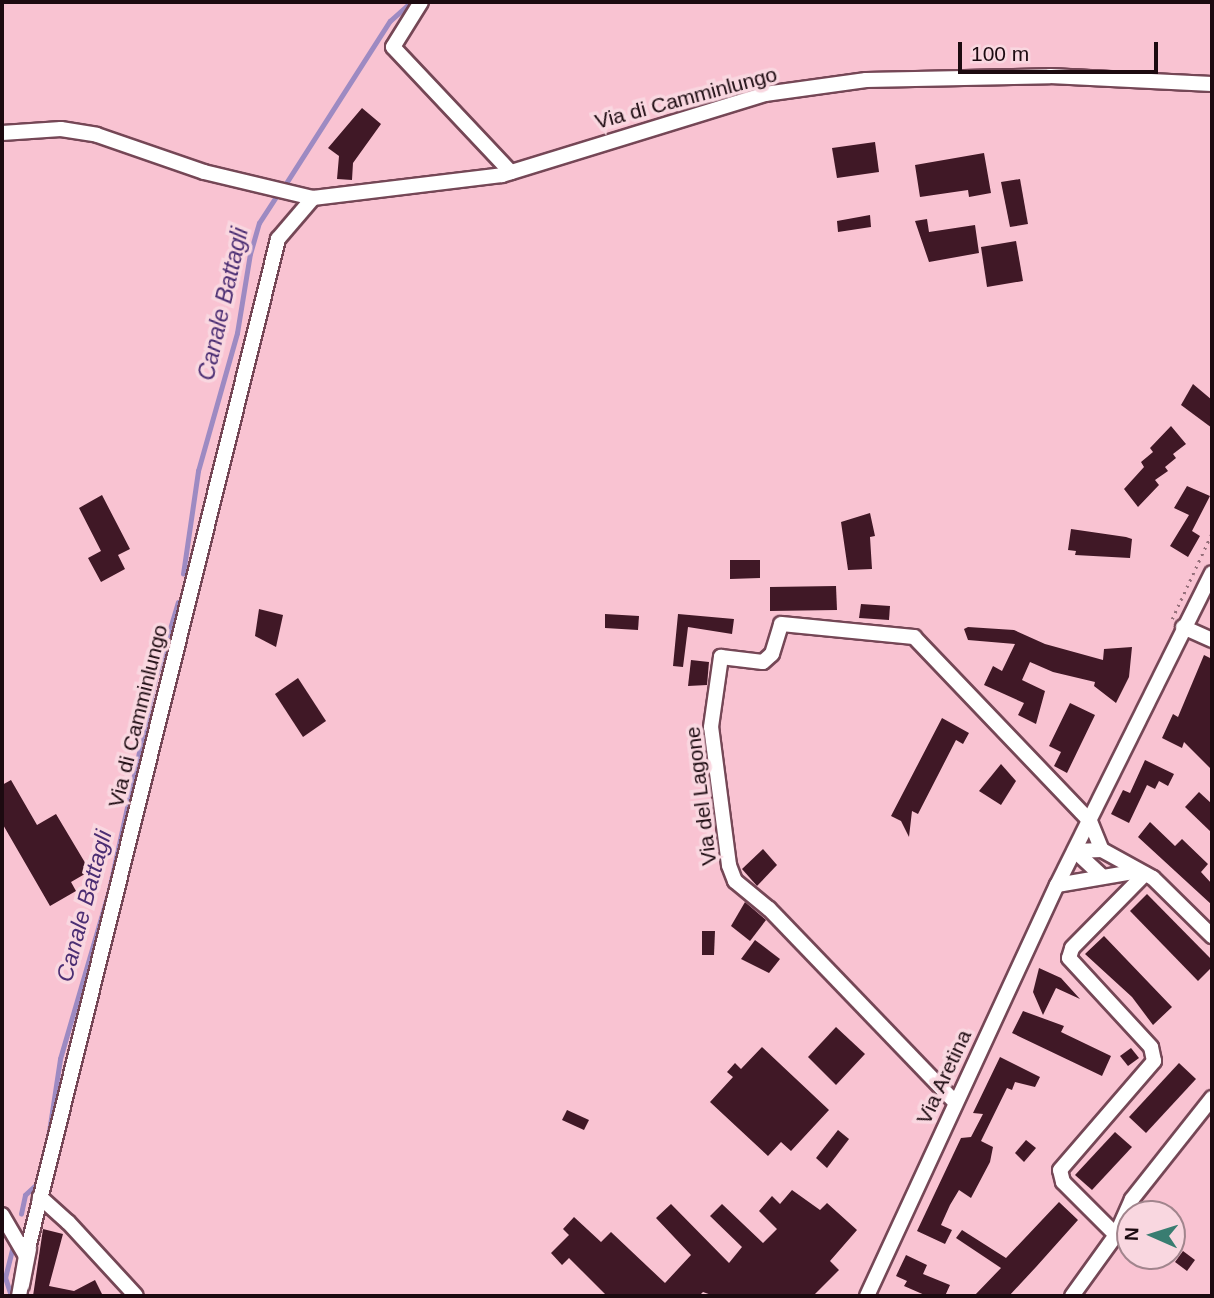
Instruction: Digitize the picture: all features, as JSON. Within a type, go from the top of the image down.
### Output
[{"type":"street","points":[[421,2],[393,47],[511,172]]},
{"type":"street","name":"Via di Camminlungo","points":[[2,133],[61,129],[97,135],[204,172],[313,198],[511,172],[765,94],[866,80],[1050,76],[1212,84]]},
{"type":"street","name":"Via di Camminlungo","points":[[21,1291],[26,1256],[40,1198],[278,239],[313,198]]},
{"type":"street","points":[[1075,851],[1183,627],[1212,573]]},
{"type":"street","name":"Via del Lagone","points":[[955,1102],[769,909],[735,881],[729,865],[711,727],[721,657],[764,662],[772,654],[780,624],[914,637],[1090,821]]},
{"type":"street","points":[[1183,627],[1212,640]]},
{"type":"street","points":[[1090,821],[1102,850]]},
{"type":"street","points":[[1075,851],[1102,850],[1142,872],[1212,936]]},
{"type":"street","points":[[1075,851],[1103,877]]},
{"type":"street","name":"Via Aretina","points":[[869,1292],[955,1102],[1075,851]]},
{"type":"street","points":[[1057,885],[1142,872]]},
{"type":"street","points":[[1072,1296],[1116,1235],[1063,1182],[1060,1170],[1154,1061],[1151,1047],[1069,958],[1072,948],[1142,872]]},
{"type":"street","points":[[1132,1200],[1212,1098]]},
{"type":"street","points":[[21,1291],[40,1198]]},
{"type":"street","points":[[40,1198],[136,1296]]},
{"type":"street","points":[[2,1215],[26,1256]]},
{"type":"building","points":[[362,108],[381,124],[353,163],[352,180],[337,179],[339,156],[328,148]]},
{"type":"building","points":[[875,142],[879,172],[837,178],[832,148]]},
{"type":"building","points":[[984,153],[991,193],[969,197],[968,190],[920,197],[915,165]]},
{"type":"building","points":[[1020,179],[1028,224],[1010,227],[1001,182]]},
{"type":"building","points":[[870,215],[871,227],[838,232],[837,221]]},
{"type":"building","points":[[927,219],[929,232],[975,225],[979,253],[929,262],[915,221]]},
{"type":"building","points":[[1016,241],[1023,281],[987,287],[981,247]]},
{"type":"building","points":[[1193,384],[1212,400],[1212,428],[1181,405]]},
{"type":"building","points":[[1171,426],[1186,444],[1173,454],[1176,458],[1165,467],[1168,471],[1155,480],[1159,485],[1138,507],[1124,489],[1144,467],[1141,462],[1153,452],[1150,448]]},
{"type":"building","points":[[1187,486],[1210,496],[1192,531],[1200,536],[1188,557],[1170,546],[1189,515],[1174,508]]},
{"type":"building","points":[[102,495],[130,549],[118,555],[125,569],[101,582],[88,558],[101,551],[79,508]]},
{"type":"building","points":[[870,513],[875,536],[870,537],[872,569],[848,570],[841,522]]},
{"type":"building","points":[[1071,529],[1132,539],[1130,558],[1075,555],[1076,551],[1068,550]]},
{"type":"building","points":[[730,560],[760,560],[760,578],[730,579]]},
{"type":"building","points":[[836,586],[837,610],[770,611],[770,587]]},
{"type":"building","points":[[861,604],[890,606],[889,620],[859,618]]},
{"type":"building","points":[[259,609],[283,615],[276,647],[255,636]]},
{"type":"building","points":[[605,614],[639,616],[638,630],[605,628]]},
{"type":"building","points":[[678,614],[734,619],[732,634],[688,627],[683,667],[673,666]]},
{"type":"building","points":[[964,629],[1014,630],[1045,644],[1103,660],[1104,649],[1132,647],[1129,677],[1116,703],[1094,686],[1095,682],[1053,672],[1030,662],[1022,680],[1045,691],[1036,724],[1018,715],[1024,703],[984,685],[993,666],[1002,671],[1015,644],[968,640]]},
{"type":"building","points":[[1204,655],[1212,659],[1212,770],[1184,742],[1182,748],[1162,738],[1173,714],[1178,717]]},
{"type":"building","points":[[691,660],[709,662],[707,685],[688,686]]},
{"type":"building","points":[[298,678],[326,721],[303,737],[275,694]]},
{"type":"building","points":[[1070,703],[1095,715],[1067,773],[1054,766],[1061,752],[1049,746]]},
{"type":"building","points":[[942,718],[969,733],[963,744],[956,740],[918,814],[912,811],[909,837],[901,821],[891,816]]},
{"type":"building","points":[[1145,760],[1174,774],[1168,786],[1159,781],[1155,789],[1147,785],[1129,823],[1111,814],[1123,790],[1130,793]]},
{"type":"building","points":[[1001,764],[1016,781],[1001,805],[979,791]]},
{"type":"building","points":[[11,780],[37,825],[56,814],[90,871],[71,882],[76,891],[50,906],[2,823],[2,785]]},
{"type":"building","points":[[1199,792],[1212,804],[1212,833],[1185,807]]},
{"type":"building","points":[[1150,822],[1175,846],[1182,839],[1208,864],[1201,872],[1212,884],[1212,905],[1138,837]]},
{"type":"building","points":[[763,849],[777,865],[757,886],[742,869]]},
{"type":"building","points":[[1147,894],[1212,960],[1212,967],[1198,981],[1130,911]]},
{"type":"building","points":[[745,902],[766,920],[750,941],[731,926]]},
{"type":"building","points":[[702,931],[715,931],[714,955],[702,955]]},
{"type":"building","points":[[1104,936],[1172,1007],[1153,1025],[1132,997],[1085,954]]},
{"type":"building","points":[[755,940],[780,959],[769,973],[741,959]]},
{"type":"building","points":[[1039,968],[1061,978],[1080,999],[1056,988],[1043,1015],[1033,992]]},
{"type":"building","points":[[1023,1011],[1064,1026],[1061,1032],[1111,1056],[1102,1076],[1012,1033]]},
{"type":"building","points":[[836,1027],[865,1054],[836,1085],[808,1057]]},
{"type":"building","points":[[762,1047],[829,1110],[791,1151],[781,1142],[768,1156],[710,1102],[733,1077],[727,1072],[735,1063],[741,1069]]},
{"type":"building","points":[[1131,1048],[1139,1058],[1128,1066],[1120,1056]]},
{"type":"building","points":[[1000,1057],[1040,1077],[1035,1087],[1015,1082],[1012,1090],[1007,1088],[981,1141],[993,1147],[990,1162],[971,1198],[959,1190],[950,1205],[941,1225],[952,1230],[945,1244],[917,1231],[961,1138],[971,1137],[983,1114],[973,1113]]},
{"type":"building","points":[[1179,1063],[1196,1079],[1146,1133],[1129,1117]]},
{"type":"building","points":[[567,1110],[589,1120],[584,1130],[562,1120]]},
{"type":"building","points":[[838,1130],[849,1139],[827,1168],[816,1158]]},
{"type":"building","points":[[1115,1132],[1132,1147],[1092,1190],[1075,1175]]},
{"type":"building","points":[[1026,1140],[1036,1148],[1024,1162],[1015,1153]]},
{"type":"building","points":[[792,1190],[820,1210],[827,1203],[857,1230],[830,1261],[839,1270],[813,1296],[714,1296],[703,1292],[699,1296],[607,1296],[569,1258],[562,1265],[551,1253],[569,1235],[563,1229],[574,1217],[601,1242],[611,1232],[665,1283],[691,1255],[656,1218],[671,1204],[729,1263],[742,1247],[710,1216],[722,1204],[763,1243],[777,1229],[759,1211],[772,1196],[780,1204]]},
{"type":"building","points":[[1059,1202],[1078,1220],[1036,1267],[1009,1296],[974,1296],[1001,1268],[956,1238],[962,1230],[1006,1258]]},
{"type":"building","points":[[43,1229],[63,1234],[49,1286],[74,1291],[95,1280],[103,1296],[33,1296]]},
{"type":"building","points":[[1186,1253],[1195,1260],[1186,1270]]},
{"type":"building","points":[[906,1255],[927,1265],[923,1274],[950,1285],[945,1296],[927,1296],[904,1286],[907,1281],[896,1276]]},
{"type":"waterway","name":"Canale Battagli","points":[[283,188],[390,21],[411,2]]},
{"type":"waterway","name":"Canale Battagli","points":[[183,574],[198,471],[237,333],[250,254],[259,223],[278,194]]},
{"type":"waterway","name":"Canale Battagli","points":[[47,1145],[60,1059],[109,890],[154,683],[178,602]]},
{"type":"waterway","name":"Canale Battagli","points":[[21,1214],[25,1195],[40,1181]]},
{"type":"waterway","name":"Canale Battagli","points":[[11,1296],[5,1278],[12,1250]]}]
